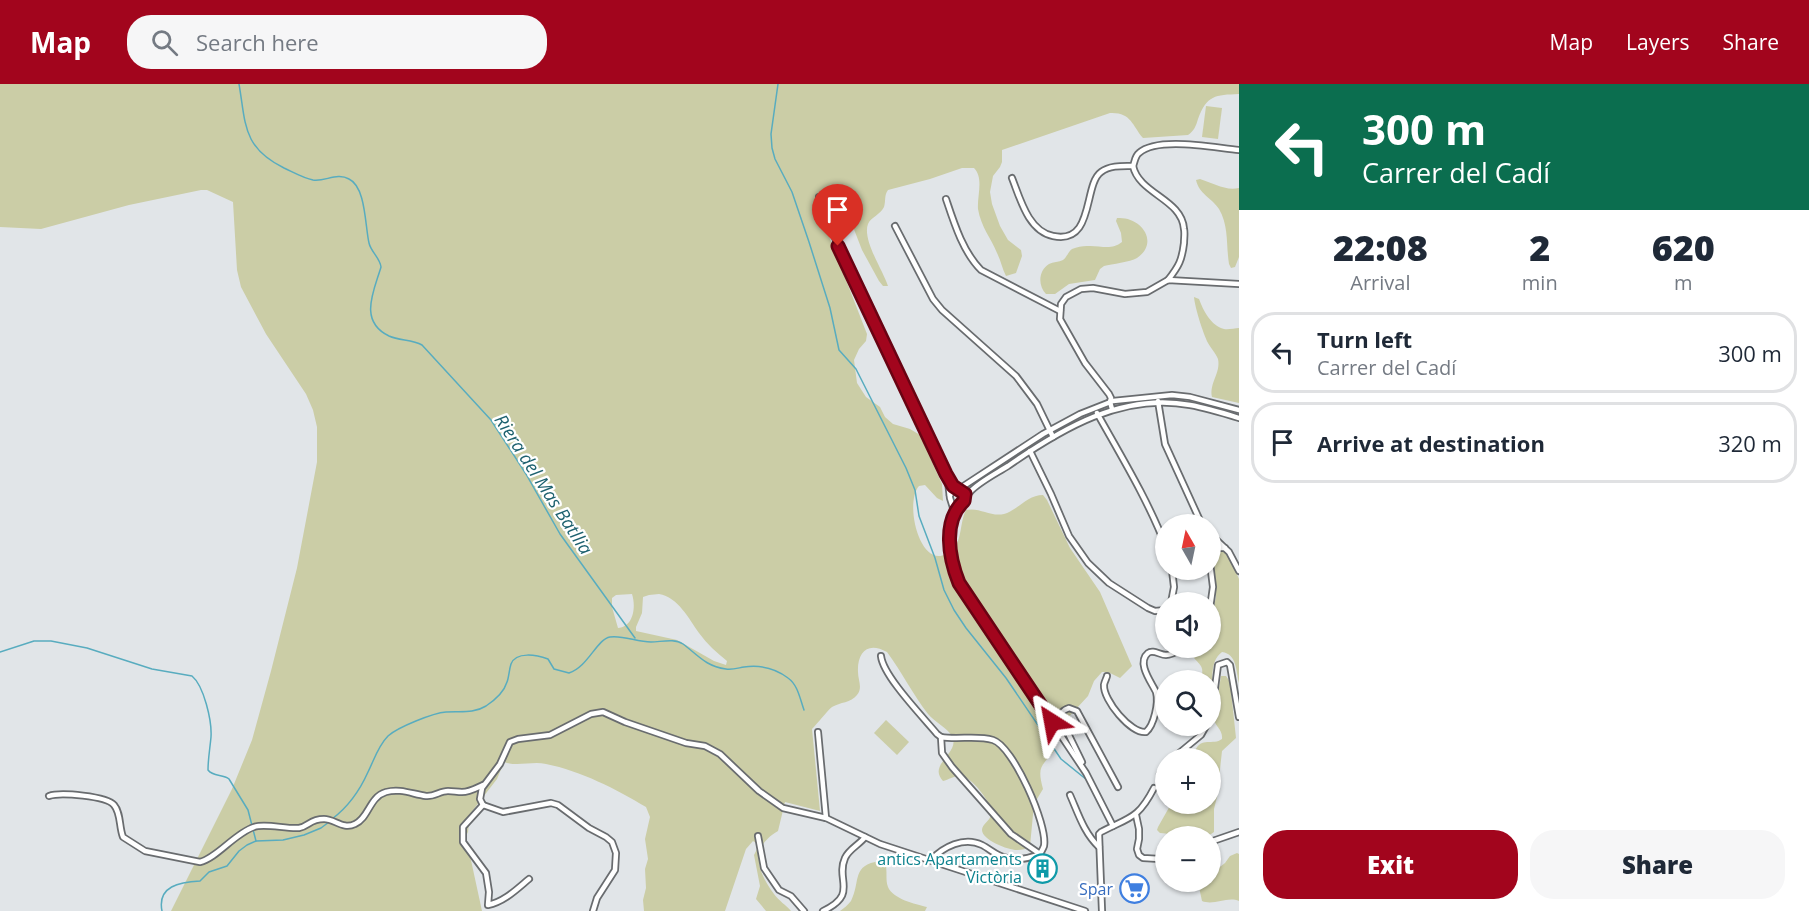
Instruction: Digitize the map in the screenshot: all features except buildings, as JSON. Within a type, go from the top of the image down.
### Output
[{"type":"street","points":[[1112,409],[1110,402],[1112,398],[1085,363],[1060,319],[1061,304],[1066,297],[1081,289],[1093,288],[1137,294],[1147,292],[1168,280],[1182,260],[1185,229],[1183,222],[1179,213],[1139,180],[1134,172],[1135,158],[1140,152],[1151,147],[1176,143],[1239,150]]},
{"type":"street","points":[[1012,178],[1026,213],[1043,233],[1055,237],[1066,236],[1082,224],[1101,172],[1117,166],[1133,166]]},
{"type":"street","points":[[819,197],[821,208],[950,483],[965,494],[964,501]]},
{"type":"street","points":[[946,199],[973,262],[981,270],[1059,311]]},
{"type":"street","points":[[895,226],[933,299],[942,310],[1016,376],[1037,404],[1053,437]]},
{"type":"street","points":[[1168,280],[1239,284]]},
{"type":"street","points":[[950,495],[1049,431],[1110,402],[1126,398],[1157,396],[1190,397],[1239,410]]},
{"type":"street","points":[[1157,396],[1165,444],[1197,514]]},
{"type":"street","points":[[1086,773],[959,583],[950,554],[949,539],[958,505],[970,492],[1030,451],[1053,437],[1112,409],[1158,403],[1189,404],[1238,418]]},
{"type":"street","points":[[1094,408],[1155,523]]},
{"type":"street","points":[[1030,451],[1052,494],[1069,536],[1088,563],[1109,583],[1155,611]]},
{"type":"street","points":[[946,474],[954,516]]},
{"type":"street","points":[[952,502],[958,505]]},
{"type":"street","points":[[1221,544],[1234,560],[1239,571]]},
{"type":"street","points":[[1107,676],[1104,684],[1110,703],[1137,731],[1146,732],[1152,725],[1157,700],[1155,691],[1148,680],[1145,667],[1146,655],[1155,651]]},
{"type":"street","points":[[881,656],[888,674],[941,737],[992,740],[1000,743],[1029,790],[1041,822],[1045,845],[1040,854],[1019,859],[1007,858],[982,845],[969,842],[958,843],[943,849],[931,860]]},
{"type":"street","points":[[1217,670],[1218,664],[1227,662],[1230,665],[1239,717]]},
{"type":"street","points":[[1113,826],[1061,719],[1061,713],[1064,710],[1069,708],[1077,711],[1118,787]]},
{"type":"street","points":[[592,911],[597,898],[615,870],[616,853],[612,842],[558,805],[551,803],[503,812],[483,805],[480,799],[482,788],[500,764],[510,742],[550,735],[591,714],[603,712],[686,744],[705,746],[720,754],[777,805],[790,811],[826,818],[865,837],[1085,911]]},
{"type":"street","points":[[818,732],[826,818]]},
{"type":"street","points":[[1185,748],[1199,736]]},
{"type":"street","points":[[941,737],[942,753],[952,767],[1011,834],[1040,854]]},
{"type":"street","points":[[49,796],[56,794],[108,800],[116,806],[123,837],[145,851],[200,862],[255,826],[300,828],[312,820],[323,819],[340,825],[352,825],[362,818],[376,797],[386,792],[398,790],[429,797],[449,791],[470,791],[485,784]]},
{"type":"street","points":[[1102,911],[1099,834],[1136,815],[1147,802],[1154,788]]},
{"type":"street","points":[[1070,795],[1088,834],[1099,847]]},
{"type":"street","points":[[483,805],[463,827],[463,842],[486,873],[489,892],[488,905],[495,904],[529,879]]},
{"type":"street","points":[[1136,815],[1139,829],[1137,849],[1139,855],[1143,858],[1155,859]]},
{"type":"street","points":[[1221,838],[1239,832]]},
{"type":"street","points":[[758,836],[764,868],[779,890],[791,896],[804,911]]},
{"type":"street","points":[[823,911],[836,903],[843,895],[845,857],[865,837]]},
{"type":"green space","points":[[0,84],[1239,84],[1239,94],[1218,96],[1205,105],[1192,132],[1188,135],[1143,138],[1127,117],[1110,113],[1002,150],[1002,162],[993,176],[990,192],[992,204],[1008,240],[1021,250],[1022,256],[1016,273],[1006,276],[979,215],[979,177],[974,168],[962,168],[888,190],[884,207],[869,222],[867,231],[870,246],[888,286],[883,286],[879,281],[862,250],[843,201],[832,198],[818,208],[867,334],[866,341],[854,360],[857,383],[866,397],[880,407],[885,417],[893,424],[920,435],[942,484],[943,501],[925,485],[919,486],[915,495],[913,508],[915,522],[918,536],[924,547],[932,554],[942,556],[953,549],[958,541],[966,510],[999,515],[1014,509],[1032,497],[1043,495],[1070,548],[1100,592],[1132,666],[1120,678],[1108,672],[1102,672],[1094,681],[1088,696],[1054,733],[1055,750],[1040,771],[1043,789],[1034,804],[1030,846],[1017,850],[996,844],[983,834],[982,828],[991,815],[991,810],[976,786],[965,777],[956,776],[943,781],[939,775],[941,764],[954,742],[950,733],[928,714],[887,652],[874,648],[865,650],[859,659],[860,687],[857,695],[852,700],[832,707],[812,729],[820,811],[785,802],[778,831],[763,845],[760,852],[759,860],[763,877],[776,896],[791,911],[766,911],[756,899],[760,886],[754,855],[759,845],[753,841],[746,849],[725,911],[644,911],[645,869],[648,859],[645,839],[650,817],[646,807],[610,787],[572,771],[541,763],[504,762],[497,779],[470,814],[468,832],[463,842],[469,851],[482,911],[171,911],[232,789],[252,740],[297,568],[317,462],[317,427],[313,410],[306,394],[266,334],[241,287],[237,270],[233,202],[207,190],[201,190],[129,205],[41,229],[0,227]],"holes":[[[632,594],[634,610],[631,620],[628,624],[618,628],[612,598],[616,595]],[[659,594],[672,599],[677,604],[705,641],[727,661],[726,665],[714,661],[677,640],[636,631],[642,613],[643,597]]]},
{"type":"green space","points":[[1206,106],[1222,108],[1218,139],[1202,137]]},
{"type":"green space","points":[[1200,179],[1224,188],[1239,188],[1239,257],[1235,267],[1231,268],[1229,264],[1226,229],[1222,215],[1216,205],[1200,189],[1196,180]]},
{"type":"green space","points":[[1117,218],[1133,221],[1145,231],[1147,245],[1144,252],[1137,258],[1126,262],[1104,266],[1095,280],[1069,284],[1055,294],[1046,294],[1040,279],[1045,267],[1049,264],[1063,260],[1072,249],[1087,246],[1110,247],[1122,242]]},
{"type":"green space","points":[[1194,297],[1199,299],[1205,313],[1215,325],[1226,329],[1239,328],[1239,403],[1212,397],[1218,359],[1204,333]]},
{"type":"green space","points":[[1221,551],[1228,553],[1239,579],[1239,683],[1231,656],[1221,653],[1221,592],[1215,592],[1214,580],[1221,580]]},
{"type":"green space","points":[[1195,658],[1217,658],[1213,670],[1202,670]]},
{"type":"green space","points":[[1221,676],[1226,676],[1230,682],[1236,738],[1222,751],[1221,760],[1221,748],[1197,748],[1204,742],[1222,739]]},
{"type":"green space","points":[[886,720],[909,742],[897,755],[874,733]]},
{"type":"green space","points":[[1165,814],[1214,814],[1214,826],[1159,826]]},
{"type":"green space","points":[[1239,854],[1239,901],[1202,901],[1200,892],[1221,892],[1221,866],[1230,856]]},
{"type":"green space","points":[[880,861],[885,863],[887,884],[891,891],[905,900],[927,907],[925,911],[840,911],[851,901],[861,870],[871,863]]},
{"type":"waterway","name":"Riera del Mas Batllia","points":[[239,84],[248,133],[260,152],[284,168],[306,178],[318,180],[340,176],[355,183],[362,198],[369,243],[381,267],[372,295],[371,314],[374,322],[379,330],[389,336],[422,345],[491,420],[526,474],[560,534],[635,638]]},
{"type":"waterway","points":[[778,84],[771,134],[775,159],[792,192],[809,242],[830,308],[839,350],[856,369],[906,468],[915,490],[919,516],[944,590],[966,628],[1006,678],[1061,759],[1087,780]]},
{"type":"waterway","points":[[332,819],[357,792],[388,736],[407,725],[433,715],[472,711],[486,706],[506,686],[511,664],[517,657],[533,655],[548,659],[554,669],[569,673],[582,665],[601,643],[610,637],[646,642],[676,641],[707,663],[719,668],[761,667],[783,675],[794,684],[804,710]]},
{"type":"waterway","points":[[0,652],[34,641],[51,641],[87,648],[152,669],[192,676],[204,695],[210,722],[208,770],[229,779],[248,810],[256,841]]},
{"type":"waterway","points":[[162,911],[163,896],[172,887],[200,881],[209,872],[227,866],[247,845],[256,841],[283,840],[304,835],[329,822]]},
{"type":"place","name":"antics Apartaments Victòria","points":[[1043,868]]},
{"type":"place","name":"Spar","points":[[1134,889]]},
{"type":"route","points":[[838,246],[950,483],[966,496],[963,503],[958,505],[949,539],[950,554],[959,583],[1052,722]]}]
